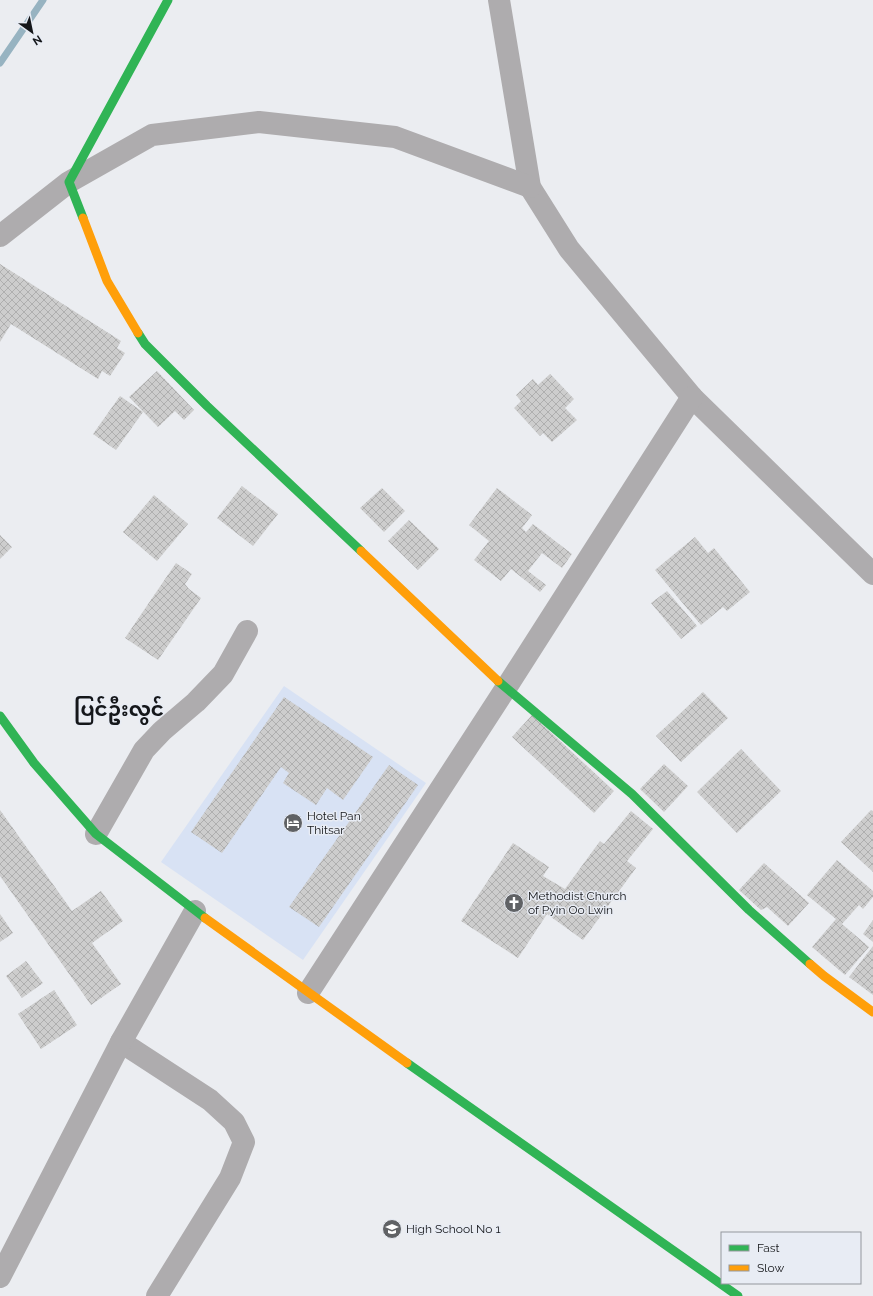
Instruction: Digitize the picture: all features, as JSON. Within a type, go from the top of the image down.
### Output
[{"type":"street","points":[[168,0],[69,182],[107,281],[144,344],[207,406],[506,688],[632,794],[749,910],[824,976],[873,1012]]},
{"type":"street","points":[[499,0],[530,187],[569,249],[692,397],[873,574]]},
{"type":"street","points":[[0,236],[69,182],[152,135],[259,122],[396,137],[530,187]]},
{"type":"street","points":[[308,993],[506,688],[692,397]]},
{"type":"street","points":[[96,834],[144,750],[162,731],[196,702],[223,674],[247,631]]},
{"type":"street","points":[[0,716],[34,763],[96,834],[195,911],[308,993],[738,1296]]},
{"type":"street","points":[[0,1276],[121,1042],[195,911]]},
{"type":"street","points":[[121,1042],[210,1100],[234,1122],[244,1142],[230,1178],[157,1296]]},
{"type":"shaded area","name":"Hotel Pan Thitsar","points":[[284,686],[426,783],[303,960],[161,862]]},
{"type":"building","points":[[0,264],[121,341],[117,348],[125,353],[110,376],[102,371],[98,379],[11,324],[0,342]]},
{"type":"building","points":[[157,371],[194,410],[184,420],[175,411],[158,427],[129,397]]},
{"type":"building","points":[[550,374],[574,399],[565,408],[577,420],[552,442],[543,433],[540,436],[514,408],[521,401],[516,395],[533,379],[538,385]]},
{"type":"building","points":[[120,396],[143,412],[116,450],[93,434]]},
{"type":"building","points":[[242,486],[278,514],[253,546],[217,518]]},
{"type":"building","points":[[382,488],[405,511],[384,532],[360,508]]},
{"type":"building","points":[[497,488],[532,515],[522,528],[526,532],[533,524],[572,554],[562,568],[542,553],[528,571],[546,585],[540,592],[511,569],[501,581],[474,560],[489,541],[469,525]]},
{"type":"building","points":[[154,495],[188,524],[157,561],[123,532]]},
{"type":"building","points":[[409,520],[439,549],[418,570],[388,541]]},
{"type":"building","points":[[0,535],[12,547],[0,559]]},
{"type":"building","points":[[695,537],[708,553],[714,548],[750,592],[727,611],[723,607],[701,625],[655,570]]},
{"type":"building","points":[[176,563],[192,574],[185,584],[201,598],[158,660],[125,638]]},
{"type":"building","points":[[667,591],[697,626],[681,639],[651,603]]},
{"type":"building","points":[[703,692],[728,718],[681,762],[656,736]]},
{"type":"building","points":[[284,697],[373,757],[343,800],[327,788],[316,805],[283,783],[289,773],[281,767],[222,853],[191,832]]},
{"type":"building","points":[[532,715],[614,791],[594,813],[512,737]]},
{"type":"building","points":[[741,749],[781,791],[737,833],[697,792]]},
{"type":"building","points":[[664,764],[688,786],[664,812],[640,789]]},
{"type":"building","points":[[389,765],[418,785],[319,927],[289,907]]},
{"type":"building","points":[[0,810],[72,911],[101,891],[123,921],[92,943],[121,984],[91,1005],[0,876]]},
{"type":"building","points":[[871,810],[873,811],[873,872],[841,842]]},
{"type":"building","points":[[631,811],[653,829],[627,861],[636,868],[583,940],[547,914],[518,958],[461,921],[513,843],[549,867],[543,876],[565,889],[600,841],[604,844]]},
{"type":"building","points":[[837,860],[873,891],[873,897],[863,909],[859,905],[842,924],[869,947],[845,975],[812,947],[836,919],[807,895]]},
{"type":"building","points":[[764,863],[809,903],[788,926],[767,907],[761,910],[739,890]]},
{"type":"building","points":[[0,914],[13,933],[0,942]]},
{"type":"building","points":[[873,920],[873,942],[863,934]]},
{"type":"building","points":[[873,946],[873,995],[849,977]]},
{"type":"building","points":[[26,961],[43,983],[22,998],[6,976]]},
{"type":"building","points":[[54,990],[77,1025],[41,1049],[18,1014]]},
{"type":"waterway","points":[[0,63],[43,0]]},
{"type":"traffic: fast","points":[[83,218],[69,182],[168,0]]},
{"type":"traffic: fast","points":[[138,333],[145,344],[207,406],[361,551]]},
{"type":"traffic: fast","points":[[498,681],[632,794],[749,910],[810,964]]},
{"type":"traffic: fast","points":[[0,716],[34,763],[96,834],[205,918]]},
{"type":"traffic: fast","points":[[407,1063],[738,1296]]},
{"type":"traffic: slow","points":[[83,218],[107,281],[138,333]]},
{"type":"traffic: slow","points":[[361,551],[498,681]]},
{"type":"traffic: slow","points":[[205,918],[407,1063]]},
{"type":"traffic: slow","points":[[810,964],[873,1012]]},
{"type":"place","name":"Hotel Pan Thitsar","points":[[293,823]]},
{"type":"place","name":"Methodist Church of Pyin Oo Lwin","points":[[514,903]]},
{"type":"place","name":"High School No 1","points":[[392,1229]]},
{"type":"district","name":"ပြင်ဦးလွင်","points":[[119,709]]}]
